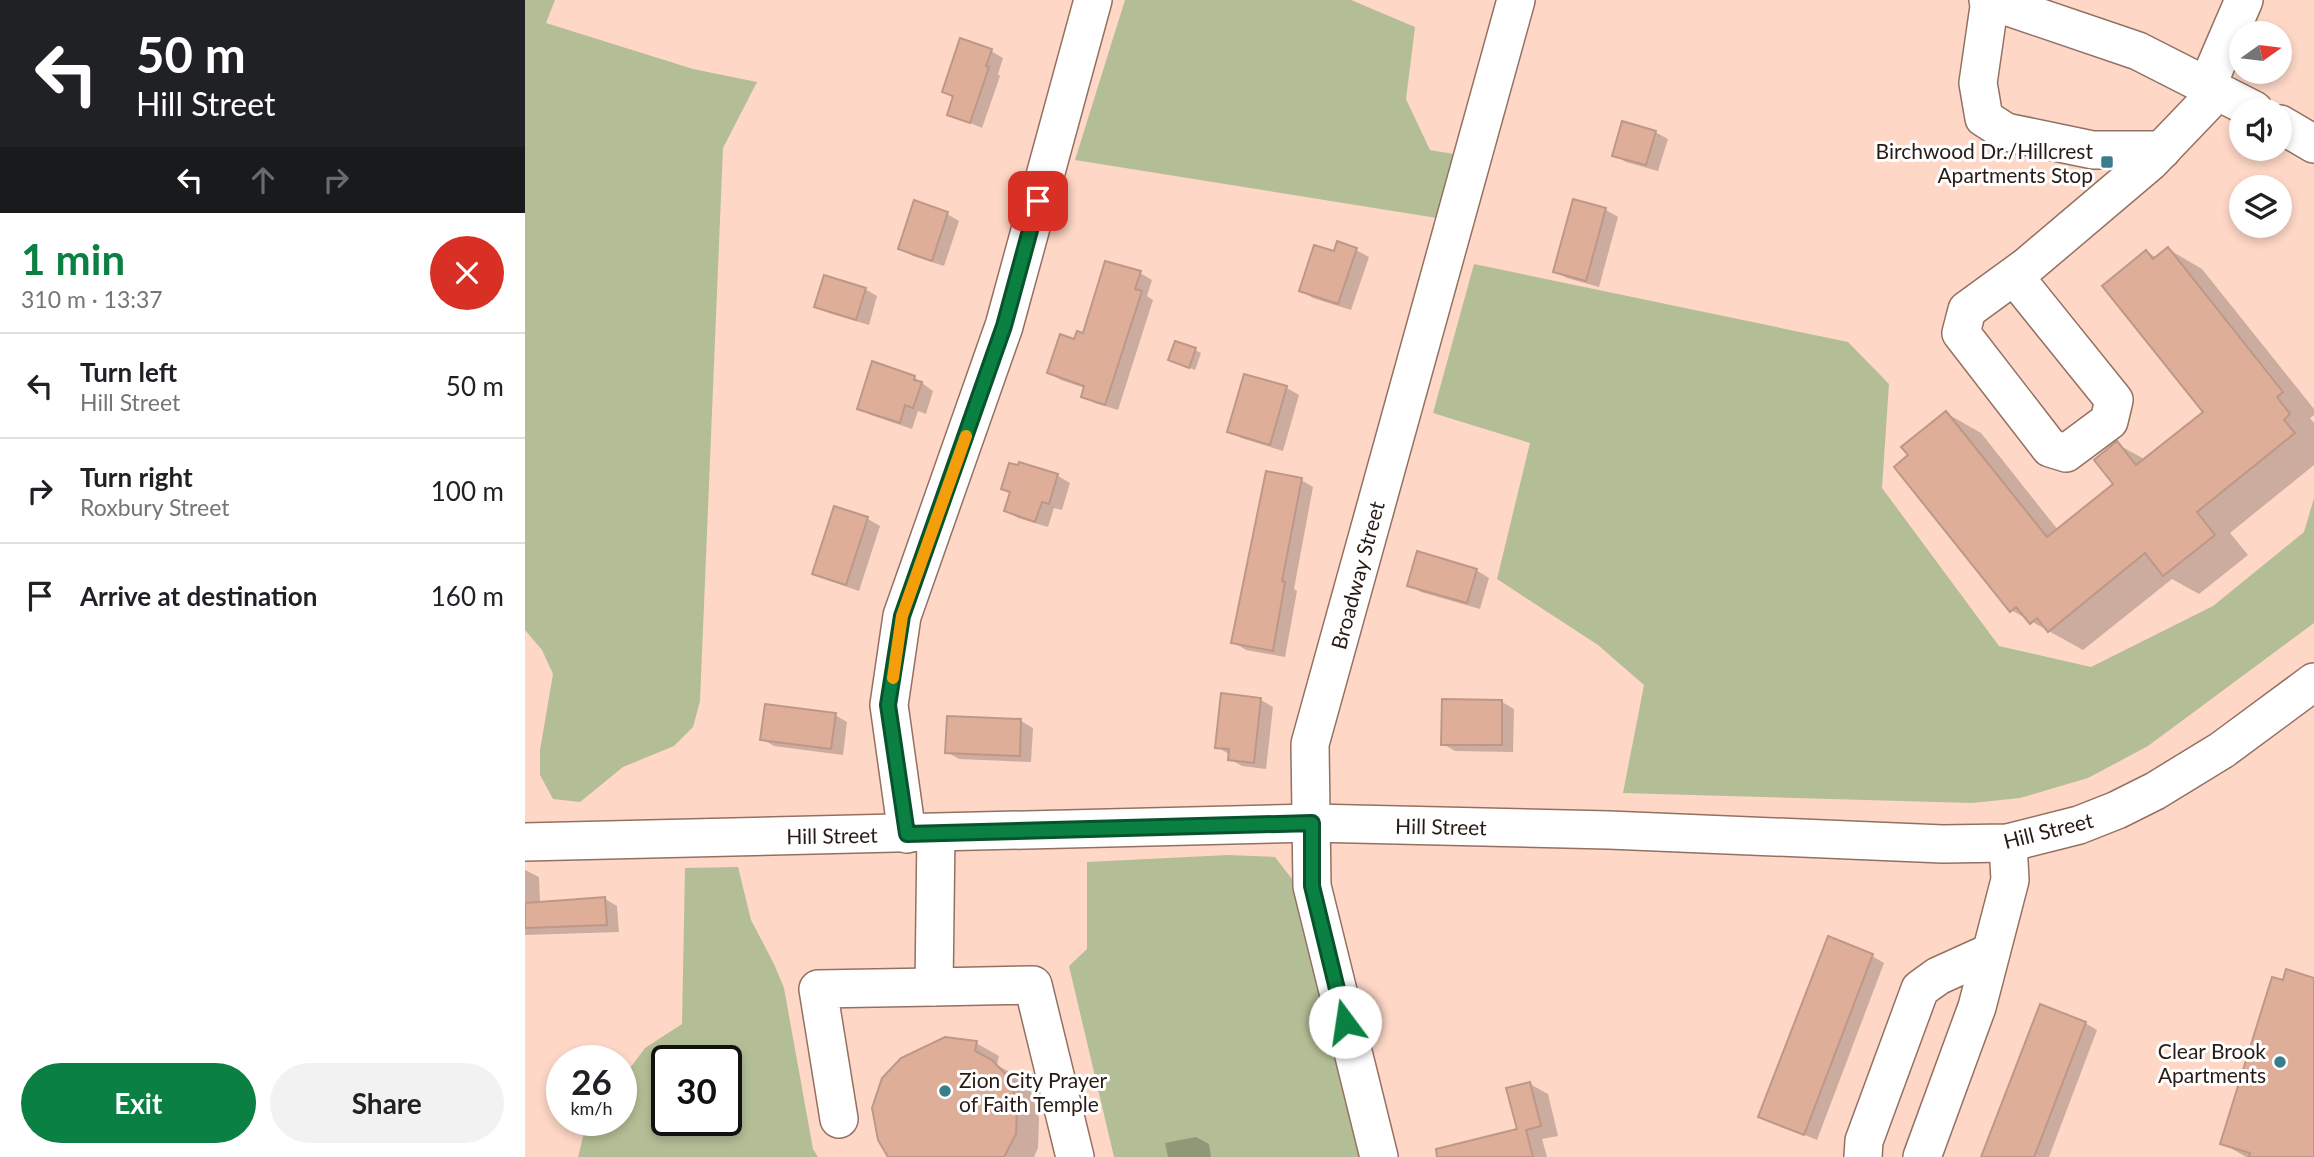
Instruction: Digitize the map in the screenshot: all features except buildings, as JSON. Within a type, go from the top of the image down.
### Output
[{"type":"street","points":[[934,987],[922,834],[888,705],[902,616],[1004,326],[1093,0]]},
{"type":"street","name":"Broadway Street","points":[[1379,1157],[1312,886],[1310,744],[1516,0]]},
{"type":"street","points":[[2162,150],[2093,150],[2006,132],[1984,118],[1978,83],[1989,0],[2138,51],[2230,98]]},
{"type":"street","points":[[2014,276],[2114,400],[2109,421],[2066,453],[2050,448],[1961,333],[1967,310],[2014,276],[2162,150],[2212,89],[2244,0]]},
{"type":"street","points":[[2292,131],[2314,144]]},
{"type":"street","name":"Hill Street","points":[[525,842],[1312,823],[1609,830],[1955,845],[2008,843],[2079,825],[2155,791],[2222,750],[2314,682]]},
{"type":"street","points":[[1923,1157],[1977,1007],[2010,880],[2008,843]]},
{"type":"street","points":[[1863,1157],[1864,1141],[1920,989],[1938,976],[1991,952]]},
{"type":"street","points":[[839,1119],[818,989],[1033,985],[1075,1157]]},
{"type":"green space","points":[[525,0],[555,0],[546,23],[693,69],[757,82],[723,148],[700,701],[693,727],[674,746],[623,767],[580,802],[553,799],[540,775],[540,750],[553,674],[542,650],[525,630]]},
{"type":"green space","points":[[1125,0],[1351,0],[1415,27],[1406,99],[1430,150],[1460,155],[1443,219],[1075,160]]},
{"type":"green space","points":[[1474,264],[1848,342],[1889,384],[1882,488],[1999,646],[2091,667],[2213,606],[2304,532],[2314,498],[2314,623],[2148,746],[2088,778],[2020,798],[1972,803],[1623,793],[1644,685],[1598,645],[1497,579],[1530,443],[1433,413]]},
{"type":"green space","points":[[1228,855],[1275,857],[1295,883],[1363,1157],[1114,1157],[1069,966],[1087,949],[1087,862]]},
{"type":"green space","points":[[738,867],[751,920],[784,988],[813,1149],[818,1157],[578,1157],[583,1136],[637,1136],[637,1059],[645,1048],[682,1024],[685,868]]},
{"type":"slow traffic","points":[[893,678],[902,616],[966,436]]},
{"type":"place","name":"Birchwood Dr./Hillcrest Apartments Stop","points":[[2107,162]]},
{"type":"place","name":"Clear Brook Apartments","points":[[2280,1062]]},
{"type":"place","name":"Zion City Prayer of Faith Temple","points":[[945,1091]]},
{"type":"route","points":[[1038,201],[1004,326],[902,616],[888,705],[907,834],[1312,823],[1312,886],[1345,1022]]}]
